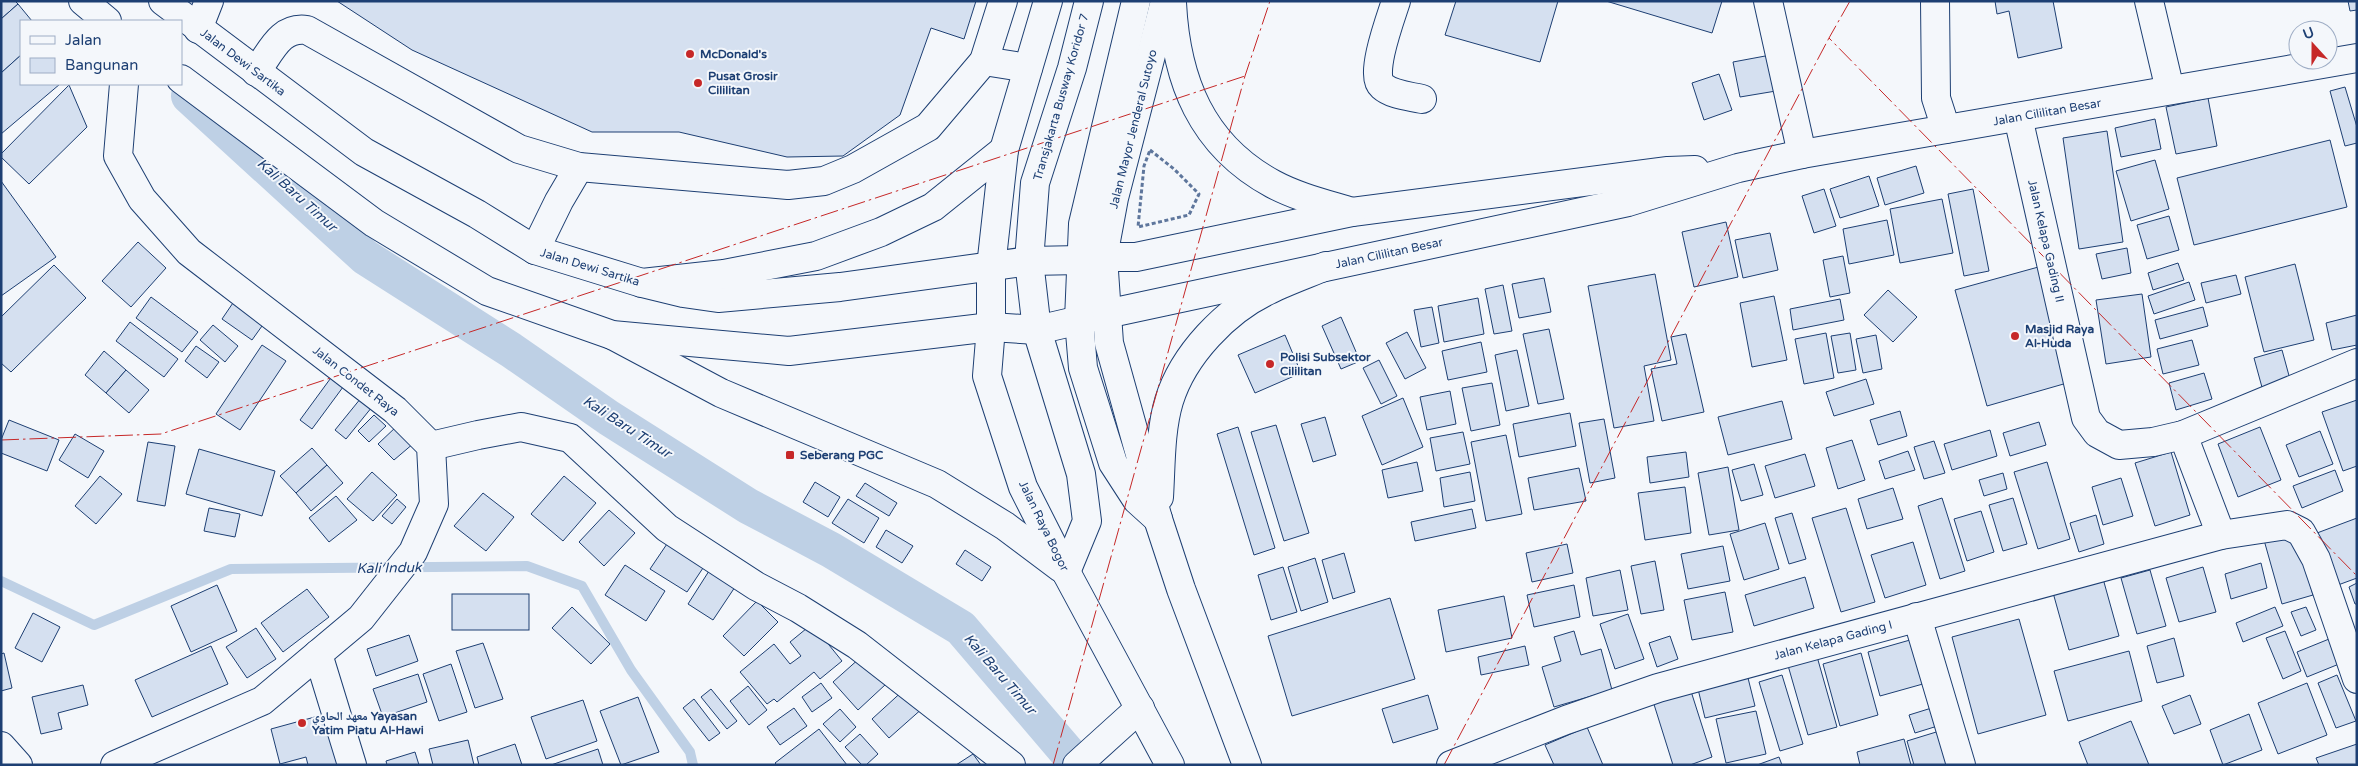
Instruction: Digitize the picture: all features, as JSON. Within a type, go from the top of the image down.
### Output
[{"type":"main road","points":[[84,1],[106,20]]},
{"type":"main road","name":"Jalan Dewi Sartika","points":[[163,1],[364,152],[477,214],[535,250],[642,283],[683,294],[718,298],[840,287],[1029,262]]},
{"type":"main road","points":[[198,29],[209,1]]},
{"type":"main road","points":[[256,72],[286,32],[296,28],[307,30],[519,149],[578,167],[788,185],[824,180],[853,170],[928,126],[984,61],[1003,1]]},
{"type":"main road","points":[[991,267],[1004,150],[1048,1]]},
{"type":"main road","name":"Transjakarta Busway Koridor 7","points":[[1066,572],[1087,521],[1081,474],[1037,330],[1029,262],[1035,183],[1072,68],[1089,1]]},
{"type":"main road","points":[[1136,1],[1085,214],[1092,259],[1106,314],[1109,343],[1158,519],[1180,589],[1247,765]]},
{"type":"main road","name":"Jalan Mayor Jenderal Sutoyo","points":[[1092,259],[1114,198],[1165,1]]},
{"type":"main road","points":[[1172,1],[1173,32],[1181,74],[1210,130],[1225,148],[1246,166],[1272,183],[1295,194],[1352,212]]},
{"type":"main road","points":[[1396,1],[1376,73],[1380,85],[1389,92],[1422,99]]},
{"type":"main road","points":[[1768,1],[1802,154]]},
{"type":"main road","points":[[1935,1],[1936,98],[1946,129]]},
{"type":"main road","points":[[2150,1],[2170,90]]},
{"type":"main road","name":"Jalan Cililitan Besar","points":[[1037,330],[1628,202],[1738,168],[1802,154],[2357,58]]},
{"type":"main road","points":[[984,61],[1028,68]]},
{"type":"main road","points":[[182,80],[374,223],[487,291],[612,335],[721,393],[937,484],[1005,526],[1066,572]]},
{"type":"main road","name":"Jalan Condet Raya","points":[[124,85],[118,156],[142,199],[189,252],[395,410],[431,446]]},
{"type":"main road","name":"Jalan Kelapa Gading II","points":[[2018,117],[2086,418],[2097,433],[2119,445],[2153,442],[2184,435],[2357,363]]},
{"type":"main road","points":[[642,283],[724,274],[816,256],[881,232],[933,208],[1004,150]]},
{"type":"main road","points":[[535,250],[578,167]]},
{"type":"main road","name":"Jalan Cililitan Besar","points":[[1029,262],[1136,257],[1352,212],[1668,171],[1738,168]]},
{"type":"main road","points":[[1092,259],[1079,320],[1083,368],[1113,463],[1137,500],[1158,519]]},
{"type":"main road","points":[[1158,519],[1162,443],[1169,401],[1186,362],[1231,315],[1267,290],[1326,266]]},
{"type":"main road","name":"Jalan Raya Bogor","points":[[991,267],[992,327],[987,376],[1023,487],[1066,572],[1170,765]]},
{"type":"main road","points":[[612,335],[789,351],[992,327],[1037,330]]},
{"type":"main road","points":[[115,765],[262,701],[361,618],[413,552],[434,504],[431,446],[520,427],[570,438],[667,528],[756,586],[798,608],[857,645],[1011,765]]},
{"type":"main road","points":[[2184,435],[2221,535],[2287,525],[2302,532],[2316,560],[2355,669]]},
{"type":"main road","name":"Jalan Kelapa Gading I","points":[[1451,765],[1614,702],[1732,667],[2221,535]]},
{"type":"main road","points":[[1917,617],[1961,765]]},
{"type":"main road","points":[[318,654],[352,765]]},
{"type":"main road","points":[[1077,765],[1140,708]]},
{"type":"main road","points":[[1,746],[18,765]]},
{"type":"path","points":[[1150,150],[1174,169],[1199,194],[1189,215],[1138,228],[1144,166],[1150,150]]},
{"type":"building","points":[[1,1],[15,1],[18,4],[1,19]]},
{"type":"building","name":"Pusat Grosir Cililitan","points":[[337,1],[976,1],[964,39],[931,28],[900,115],[843,156],[787,157],[679,132],[592,132],[412,50]]},
{"type":"building","points":[[1456,1],[1558,1],[1540,62],[1445,35]]},
{"type":"building","points":[[1606,1],[1722,1],[1712,33]]},
{"type":"building","points":[[1995,1],[2053,1],[2062,48],[2018,58],[2009,11],[1997,14]]},
{"type":"building","points":[[2348,1],[2357,1],[2357,10],[2350,11]]},
{"type":"building","points":[[18,4],[31,20],[20,20],[20,56],[1,73],[1,19]]},
{"type":"building","points":[[1776,54],[1782,90],[1740,97],[1733,62]]},
{"type":"building","points":[[20,56],[20,85],[59,85],[1,134],[1,73]]},
{"type":"building","points":[[1719,74],[1732,110],[1704,120],[1692,83]]},
{"type":"building","points":[[69,85],[87,127],[29,184],[1,157],[1,154]]},
{"type":"building","points":[[2345,87],[2357,127],[2357,143],[2345,146],[2330,91]]},
{"type":"building","points":[[2208,98],[2217,146],[2176,154],[2166,107]]},
{"type":"building","points":[[2155,119],[2161,149],[2121,157],[2115,128]]},
{"type":"building","points":[[2107,131],[2123,242],[2079,249],[2063,138]]},
{"type":"building","points":[[2330,140],[2347,207],[2194,245],[2177,178]]},
{"type":"building","points":[[2155,160],[2169,209],[2131,221],[2116,171]]},
{"type":"building","points":[[1916,166],[1924,193],[1885,205],[1877,178]]},
{"type":"building","points":[[1869,176],[1879,206],[1840,218],[1830,189]]},
{"type":"building","points":[[1,181],[56,257],[1,296]]},
{"type":"building","points":[[1824,189],[1836,226],[1814,233],[1802,196]]},
{"type":"building","points":[[1973,189],[1989,271],[1964,276],[1948,194]]},
{"type":"building","points":[[1942,199],[1953,253],[1900,263],[1890,209]]},
{"type":"building","points":[[2169,216],[2179,250],[2147,259],[2137,225]]},
{"type":"building","points":[[1887,220],[1894,255],[1849,264],[1843,229]]},
{"type":"building","points":[[1726,222],[1738,277],[1694,287],[1682,232]]},
{"type":"building","points":[[1770,233],[1778,270],[1743,278],[1735,240]]},
{"type":"building","points":[[138,242],[166,268],[131,307],[102,281]]},
{"type":"building","points":[[2127,248],[2131,273],[2102,279],[2096,254]]},
{"type":"building","points":[[1843,256],[1850,293],[1830,297],[1823,260]]},
{"type":"building","points":[[2178,263],[2184,280],[2153,290],[2148,273]]},
{"type":"building","points":[[2295,264],[2314,340],[2264,352],[2245,277]]},
{"type":"building","points":[[54,265],[86,298],[11,372],[1,363],[1,317]]},
{"type":"building","name":"Masjid Raya Al-Huda","points":[[2042,266],[2074,381],[1987,406],[1955,290]]},
{"type":"building","points":[[1655,274],[1671,360],[1644,366],[1654,421],[1614,428],[1588,286]]},
{"type":"building","points":[[2236,275],[2241,294],[2206,303],[2201,283]]},
{"type":"building","points":[[1544,278],[1551,312],[1519,318],[1512,284]]},
{"type":"building","points":[[2189,282],[2195,300],[2154,314],[2148,296]]},
{"type":"building","points":[[1503,285],[1512,331],[1494,334],[1485,289]]},
{"type":"building","points":[[1888,290],[1917,317],[1893,342],[1864,315]]},
{"type":"building","points":[[2142,294],[2151,357],[2106,364],[2096,300]]},
{"type":"building","points":[[1774,296],[1787,360],[1752,367],[1740,303]]},
{"type":"building","points":[[151,297],[198,332],[182,352],[136,318]]},
{"type":"building","points":[[237,297],[267,319],[252,340],[222,319]]},
{"type":"building","points":[[1478,298],[1484,334],[1444,342],[1438,306]]},
{"type":"building","points":[[1840,299],[1844,320],[1793,330],[1790,309]]},
{"type":"building","points":[[1432,307],[1439,343],[1421,347],[1414,310]]},
{"type":"building","points":[[2203,307],[2208,326],[2160,339],[2155,320]]},
{"type":"building","points":[[2357,315],[2357,345],[2332,350],[2326,323]]},
{"type":"building","points":[[1341,317],[1360,361],[1341,369],[1322,326]]},
{"type":"building","points":[[130,322],[178,359],[164,377],[116,341]]},
{"type":"building","points":[[213,325],[238,346],[225,362],[200,340]]},
{"type":"building","points":[[1549,329],[1564,399],[1538,404],[1523,334]]},
{"type":"building","points":[[1407,332],[1426,368],[1405,379],[1386,343]]},
{"type":"building","points":[[1826,333],[1834,378],[1804,384],[1795,339]]},
{"type":"building","points":[[1850,333],[1856,370],[1838,373],[1831,336]]},
{"type":"building","points":[[1686,334],[1704,412],[1662,421],[1651,369],[1677,364],[1671,337]]},
{"type":"building","name":"Polisi Subsektor Cililitan","points":[[1285,335],[1301,373],[1255,393],[1238,355]]},
{"type":"building","points":[[1876,335],[1882,369],[1863,373],[1856,339]]},
{"type":"building","points":[[2192,340],[2199,365],[2163,374],[2157,349]]},
{"type":"building","points":[[1481,342],[1487,372],[1448,380],[1442,351]]},
{"type":"building","points":[[262,345],[286,361],[240,430],[216,414]]},
{"type":"building","points":[[196,346],[219,362],[207,378],[185,361]]},
{"type":"building","points":[[1517,350],[1529,406],[1506,411],[1495,355]]},
{"type":"building","points":[[2282,350],[2291,383],[2263,391],[2254,358]]},
{"type":"building","points":[[104,351],[126,370],[106,393],[85,375]]},
{"type":"building","points":[[1379,360],[1397,396],[1381,404],[1363,368]]},
{"type":"building","points":[[126,370],[149,390],[129,413],[106,393]]},
{"type":"building","points":[[2204,373],[2212,399],[2176,410],[2169,383]]},
{"type":"building","points":[[333,375],[346,383],[312,429],[300,420]]},
{"type":"building","points":[[1866,379],[1874,404],[1834,416],[1826,392]]},
{"type":"building","points":[[1492,383],[1500,425],[1471,431],[1462,388]]},
{"type":"building","points":[[1450,391],[1456,424],[1427,430],[1420,397]]},
{"type":"building","points":[[361,398],[372,407],[346,439],[335,430]]},
{"type":"building","points":[[1403,398],[1423,447],[1382,465],[1362,416]]},
{"type":"building","points":[[2357,400],[2357,466],[2343,471],[2322,412]]},
{"type":"building","points":[[1782,401],[1792,439],[1728,455],[1718,417]]},
{"type":"building","points":[[1900,411],[1907,436],[1878,445],[1870,420]]},
{"type":"building","points":[[1570,413],[1576,446],[1519,457],[1513,424]]},
{"type":"building","points":[[374,415],[386,426],[369,442],[358,431]]},
{"type":"building","points":[[1325,417],[1336,455],[1313,462],[1301,424]]},
{"type":"building","points":[[1604,419],[1615,478],[1590,483],[1579,423]]},
{"type":"building","points":[[9,420],[59,440],[47,471],[1,453],[1,440]]},
{"type":"building","points":[[2039,422],[2046,445],[2010,456],[2003,433]]},
{"type":"building","points":[[1276,425],[1309,533],[1284,541],[1251,432]]},
{"type":"building","points":[[397,426],[414,443],[394,460],[378,444]]},
{"type":"building","points":[[1238,427],[1275,548],[1254,555],[1217,434]]},
{"type":"building","points":[[2260,427],[2281,480],[2238,497],[2218,444]]},
{"type":"building","points":[[1990,430],[1997,456],[1952,470],[1944,444]]},
{"type":"building","points":[[2320,431],[2333,464],[2299,477],[2286,445]]},
{"type":"building","points":[[1463,432],[1470,464],[1436,471],[1430,438]]},
{"type":"building","points":[[75,434],[104,451],[88,478],[59,460]]},
{"type":"building","points":[[1506,435],[1522,514],[1486,521],[1471,442]]},
{"type":"building","points":[[1852,440],[1865,480],[1838,489],[1826,448]]},
{"type":"building","points":[[1934,441],[1945,473],[1924,479],[1914,447]]},
{"type":"building","points":[[148,442],[175,446],[165,506],[137,501]]},
{"type":"building","points":[[312,448],[327,465],[296,493],[280,476]]},
{"type":"building","points":[[199,449],[275,471],[262,516],[186,494]]},
{"type":"building","points":[[1908,451],[1915,470],[1885,479],[1879,461]]},
{"type":"building","points":[[1686,452],[1689,477],[1650,483],[1647,457]]},
{"type":"building","points":[[2171,452],[2190,515],[2155,526],[2135,463]]},
{"type":"building","points":[[1805,454],[1815,486],[1775,498],[1765,466]]},
{"type":"building","points":[[1417,462],[1423,491],[1388,498],[1382,470]]},
{"type":"building","points":[[2047,462],[2070,539],[2038,549],[2014,472]]},
{"type":"building","points":[[1754,464],[1763,495],[1741,501],[1732,470]]},
{"type":"building","points":[[327,465],[343,483],[311,511],[296,493]]},
{"type":"building","points":[[1728,467],[1739,530],[1709,535],[1698,473]]},
{"type":"building","points":[[1579,468],[1586,501],[1534,510],[1528,478]]},
{"type":"building","points":[[2335,470],[2343,491],[2302,508],[2293,486]]},
{"type":"building","points":[[372,472],[397,495],[373,521],[347,499]]},
{"type":"building","points":[[1470,472],[1475,501],[1444,507],[1440,478]]},
{"type":"building","points":[[2003,473],[2007,489],[1984,496],[1979,480]]},
{"type":"building","points":[[100,476],[122,494],[96,524],[75,506]]},
{"type":"building","points":[[564,476],[596,503],[563,541],[531,514]]},
{"type":"building","points":[[2121,478],[2133,516],[2103,525],[2092,487]]},
{"type":"building","points":[[815,482],[840,497],[828,517],[803,502]]},
{"type":"building","points":[[865,483],[897,503],[889,516],[856,496]]},
{"type":"building","points":[[1685,487],[1691,533],[1645,540],[1638,493]]},
{"type":"building","points":[[1893,488],[1903,519],[1867,529],[1858,499]]},
{"type":"building","points":[[483,493],[514,517],[486,551],[454,526]]},
{"type":"building","points":[[336,496],[357,520],[329,542],[309,518]]},
{"type":"building","points":[[1942,498],[1965,571],[1940,579],[1918,506]]},
{"type":"building","points":[[2013,498],[2027,544],[2003,551],[1989,505]]},
{"type":"building","points":[[397,499],[406,507],[392,524],[382,516]]},
{"type":"building","points":[[848,499],[879,518],[864,543],[832,523]]},
{"type":"building","points":[[209,508],[240,514],[235,537],[204,531]]},
{"type":"building","points":[[1846,508],[1875,602],[1841,612],[1812,518]]},
{"type":"building","points":[[1472,509],[1476,528],[1415,541],[1411,522]]},
{"type":"building","points":[[609,510],[635,533],[604,566],[579,542]]},
{"type":"building","points":[[1981,511],[1994,552],[1967,561],[1954,519]]},
{"type":"building","points":[[1792,513],[1806,559],[1789,564],[1775,518]]},
{"type":"building","points":[[2096,515],[2104,544],[2079,552],[2070,523]]},
{"type":"building","points":[[2357,518],[2357,578],[2338,585],[2317,533]]},
{"type":"building","points":[[1765,523],[1779,569],[1744,580],[1730,534]]},
{"type":"building","points":[[886,530],[913,546],[902,563],[876,547]]},
{"type":"building","points":[[2295,531],[2313,595],[2282,604],[2264,540]]},
{"type":"building","points":[[671,538],[707,562],[687,592],[650,569]]},
{"type":"building","points":[[1913,542],[1926,585],[1885,598],[1871,555]]},
{"type":"building","points":[[1567,544],[1573,573],[1532,582],[1526,553]]},
{"type":"building","points":[[1723,546],[1730,581],[1688,589],[1681,554]]},
{"type":"building","points":[[965,550],[991,567],[982,581],[956,564]]},
{"type":"building","points":[[1344,553],[1355,592],[1333,599],[1322,560]]},
{"type":"building","points":[[1315,558],[1328,602],[1301,611],[1288,567]]},
{"type":"building","points":[[1655,561],[1664,610],[1641,614],[1631,566]]},
{"type":"building","points":[[2261,563],[2267,588],[2231,599],[2225,574]]},
{"type":"building","points":[[625,565],[665,591],[646,621],[605,595]]},
{"type":"building","points":[[1283,567],[1297,612],[1271,620],[1258,575]]},
{"type":"building","points":[[2203,567],[2216,612],[2179,622],[2166,578]]},
{"type":"building","points":[[1620,570],[1628,610],[1593,616],[1586,578]]},
{"type":"building","points":[[2150,570],[2166,626],[2137,634],[2121,578]]},
{"type":"building","points":[[709,571],[735,587],[713,620],[688,604]]},
{"type":"building","points":[[2102,575],[2119,636],[2069,650],[2052,589]]},
{"type":"building","points":[[1805,577],[1814,608],[1754,626],[1745,595]]},
{"type":"building","points":[[2357,583],[2357,604],[2355,604],[2349,587]]},
{"type":"building","points":[[217,585],[237,631],[191,652],[171,606]]},
{"type":"building","points":[[1574,585],[1580,617],[1534,627],[1527,595]]},
{"type":"building","points":[[307,589],[329,617],[283,652],[261,623]]},
{"type":"building","points":[[1725,592],[1733,632],[1692,640],[1684,600]]},
{"type":"building","points":[[452,594],[529,594],[529,630],[452,630]]},
{"type":"building","points":[[1504,596],[1512,638],[1446,652],[1438,610]]},
{"type":"building","points":[[1390,598],[1415,679],[1292,716],[1268,636]]},
{"type":"building","points":[[757,601],[778,622],[744,656],[723,636]]},
{"type":"building","points":[[572,607],[610,644],[591,664],[552,628]]},
{"type":"building","points":[[2275,607],[2283,626],[2243,642],[2236,623]]},
{"type":"building","points":[[2306,607],[2316,630],[2301,636],[2291,612]]},
{"type":"building","points":[[33,613],[60,627],[42,662],[15,648]]},
{"type":"building","points":[[1628,614],[1644,659],[1615,669],[1600,624]]},
{"type":"building","points":[[2019,619],[2046,715],[1978,734],[1952,637]]},
{"type":"building","points":[[812,624],[842,661],[820,679],[814,672],[777,702],[774,699],[767,704],[740,672],[774,644],[790,664],[801,656],[790,642]]},
{"type":"building","points":[[256,628],[276,659],[247,678],[226,647]]},
{"type":"building","points":[[1574,631],[1581,655],[1601,649],[1612,690],[1554,707],[1542,667],[1561,661],[1554,637]]},
{"type":"building","points":[[2285,631],[2301,671],[2283,679],[2266,638]]},
{"type":"building","points":[[409,635],[418,661],[376,676],[367,649]]},
{"type":"building","points":[[1670,636],[1678,659],[1657,667],[1649,643]]},
{"type":"building","points":[[2334,637],[2344,662],[2307,677],[2297,652]]},
{"type":"building","points":[[1917,638],[1930,682],[1880,696],[1868,652]]},
{"type":"building","points":[[2174,638],[2184,676],[2157,683],[2147,646]]},
{"type":"building","points":[[483,643],[503,699],[475,708],[456,651]]},
{"type":"building","points":[[211,646],[228,684],[152,717],[135,680]]},
{"type":"building","points":[[1525,646],[1529,665],[1481,675],[1478,657]]},
{"type":"building","points":[[2129,651],[2142,701],[2068,721],[2054,671]]},
{"type":"building","points":[[4,653],[12,688],[1,691],[1,654]]},
{"type":"building","points":[[1816,653],[1837,727],[1808,735],[1787,662]]},
{"type":"building","points":[[1861,653],[1878,715],[1840,726],[1823,664]]},
{"type":"building","points":[[861,657],[886,684],[858,710],[833,682]]},
{"type":"building","points":[[451,664],[467,712],[439,721],[423,674]]},
{"type":"building","points":[[418,674],[427,702],[383,717],[373,689]]},
{"type":"building","points":[[1782,675],[1803,744],[1780,751],[1759,682]]},
{"type":"building","points":[[2337,675],[2356,721],[2336,728],[2318,683]]},
{"type":"building","points":[[1748,678],[1755,706],[1705,718],[1698,689]]},
{"type":"building","points":[[821,683],[832,698],[812,712],[802,697]]},
{"type":"building","points":[[2307,683],[2327,735],[2278,754],[2258,703]]},
{"type":"building","points":[[83,685],[88,705],[58,713],[62,729],[41,734],[32,697]]},
{"type":"building","points":[[1689,685],[1712,757],[1690,765],[1673,765],[1652,698]]},
{"type":"building","points":[[748,686],[767,710],[749,725],[730,701]]},
{"type":"building","points":[[907,687],[924,707],[889,738],[872,719]]},
{"type":"building","points":[[711,689],[737,721],[727,729],[701,697]]},
{"type":"building","points":[[1428,695],[1438,729],[1393,743],[1382,709]]},
{"type":"building","points":[[2190,695],[2201,724],[2174,734],[2162,706]]},
{"type":"building","points":[[638,697],[659,752],[621,765],[600,711]]},
{"type":"building","points":[[694,699],[720,733],[709,741],[683,708]]},
{"type":"building","points":[[583,700],[597,741],[546,759],[531,717]]},
{"type":"building","points":[[1938,706],[1944,724],[1915,733],[1909,715]]},
{"type":"building","points":[[794,708],[807,726],[780,745],[767,727]]},
{"type":"building","points":[[840,709],[856,727],[840,742],[823,724]]},
{"type":"building","points":[[1756,711],[1766,754],[1726,763],[1716,719]]},
{"type":"building","points":[[333,712],[347,765],[308,765],[306,757],[280,764],[271,729]]},
{"type":"building","points":[[2249,714],[2262,750],[2223,765],[2210,730]]},
{"type":"building","points":[[2131,721],[2149,765],[2088,765],[2079,742]]},
{"type":"building","points":[[1587,727],[1603,765],[1554,765],[1545,745]]},
{"type":"building","points":[[819,729],[847,765],[777,765],[775,763]]},
{"type":"building","points":[[1946,729],[1957,765],[1914,765],[1907,741]]},
{"type":"building","points":[[860,734],[878,754],[866,765],[862,765],[845,747]]},
{"type":"building","points":[[1904,739],[1911,765],[1860,765],[1857,752]]},
{"type":"building","points":[[468,740],[474,765],[433,765],[429,749]]},
{"type":"building","points":[[515,744],[522,765],[479,765],[477,757]]},
{"type":"building","points":[[2357,744],[2357,765],[2319,765],[2316,758]]},
{"type":"building","points":[[598,749],[603,765],[551,765]]},
{"type":"building","points":[[415,752],[419,765],[387,765],[386,761]]},
{"type":"building","points":[[973,754],[981,765],[956,765]]},
{"type":"building","points":[[1779,757],[1782,765],[1757,765]]},
{"type":"waterway","name":"Kali Baru Timur","points":[[189,96],[365,257],[511,350],[609,418],[748,506],[831,550],[961,628],[1078,765]]},
{"type":"waterway","name":"Kali Induk","points":[[1,581],[94,625],[231,569],[527,566],[582,586],[631,670],[690,752],[693,765]]},
{"type":"power","points":[[1053,765],[1245,76],[1270,1]]},
{"type":"power","points":[[1850,1],[1829,38],[2357,576]]},
{"type":"power","points":[[1444,765],[1829,38]]},
{"type":"power","points":[[1,440],[161,434],[1245,76]]},
{"type":"place","name":"McDonald's","points":[[690,54]]},
{"type":"place","name":"Pusat Grosir Cililitan","points":[[698,83]]},
{"type":"place","name":"Masjid Raya Al-Huda","points":[[2015,336]]},
{"type":"place","name":"Polisi Subsektor Cililitan","points":[[1270,364]]},
{"type":"place","name":"Seberang PGC","points":[[790,455]]},
{"type":"place","name":"معهد الحاوي Yayasan Yatim Piatu Al-Hawi","points":[[302,723]]}]
